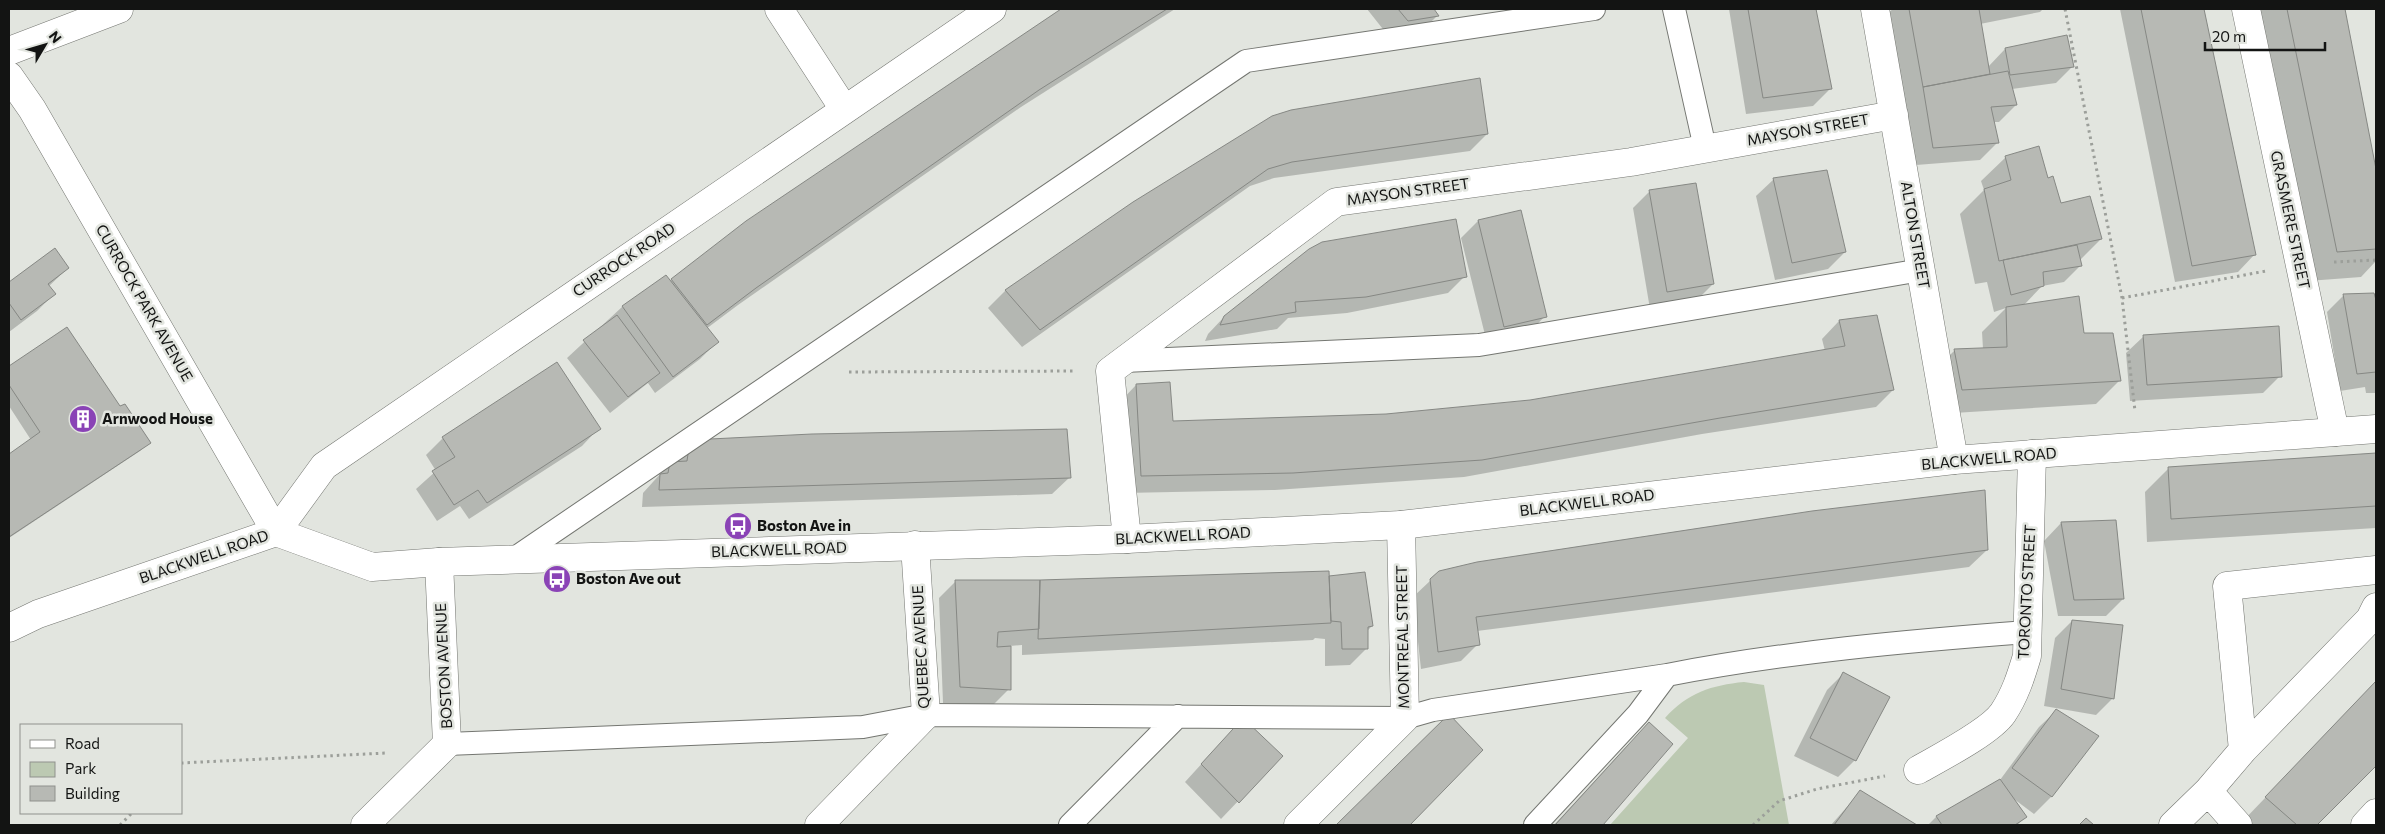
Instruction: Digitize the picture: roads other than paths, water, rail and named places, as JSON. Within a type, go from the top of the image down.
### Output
[{"type":"street","points":[[9,50],[119,9]]},
{"type":"street","points":[[779,9],[844,109]]},
{"type":"street","name":"CURROCK ROAD","points":[[276,532],[324,466],[992,9]]},
{"type":"street","name":"ALTON STREET","points":[[1876,9],[1954,460]]},
{"type":"street","name":"GRASMERE STREET","points":[[2246,9],[2335,432]]},
{"type":"street","name":"CURROCK PARK AVENUE","points":[[9,76],[32,109],[276,532]]},
{"type":"street","name":"MAYSON STREET","points":[[1117,366],[1336,202],[1631,162],[1894,115]]},
{"type":"street","points":[[1117,366],[1127,538]]},
{"type":"street","name":"BLACKWELL ROAD","points":[[9,628],[38,614],[276,532],[372,567],[439,562],[1127,538],[1401,525],[1954,460],[2376,429]]},
{"type":"street","name":"TORONTO STREET","points":[[1918,770],[1971,739],[2002,715],[2019,683],[2027,656],[2032,454]]},
{"type":"street","name":"MONTREAL STREET","points":[[1298,825],[1405,718],[1401,525]]},
{"type":"street","name":"QUEBEC AVENUE","points":[[819,825],[926,715],[915,545]]},
{"type":"street","name":"BOSTON AVENUE","points":[[365,825],[444,747],[439,562]]},
{"type":"street","points":[[2244,750],[2227,586],[2376,570]]},
{"type":"street","points":[[2173,825],[2208,791],[2244,750],[2370,620],[2376,607]]},
{"type":"street","points":[[2208,791],[2238,825]]},
{"type":"street","points":[[2365,825],[2376,813]]},
{"type":"lane","points":[[512,560],[1246,61],[1594,9]]},
{"type":"lane","points":[[1674,9],[1705,148]]},
{"type":"lane","points":[[1117,366],[1479,345],[1921,270]]},
{"type":"lane","points":[[444,747],[862,727],[926,715],[1405,718],[1433,710],[1667,675],[1738,661],[1955,637],[2027,632]]},
{"type":"lane","points":[[1535,825],[1638,714],[1667,675]]},
{"type":"lane","points":[[1070,825],[1178,716]]},
{"type":"place","name":"Arnwood House","points":[[83,419]]},
{"type":"place","name":"Boston Ave in","points":[[738,526]]},
{"type":"place","name":"Boston Ave out","points":[[557,579]]}]
